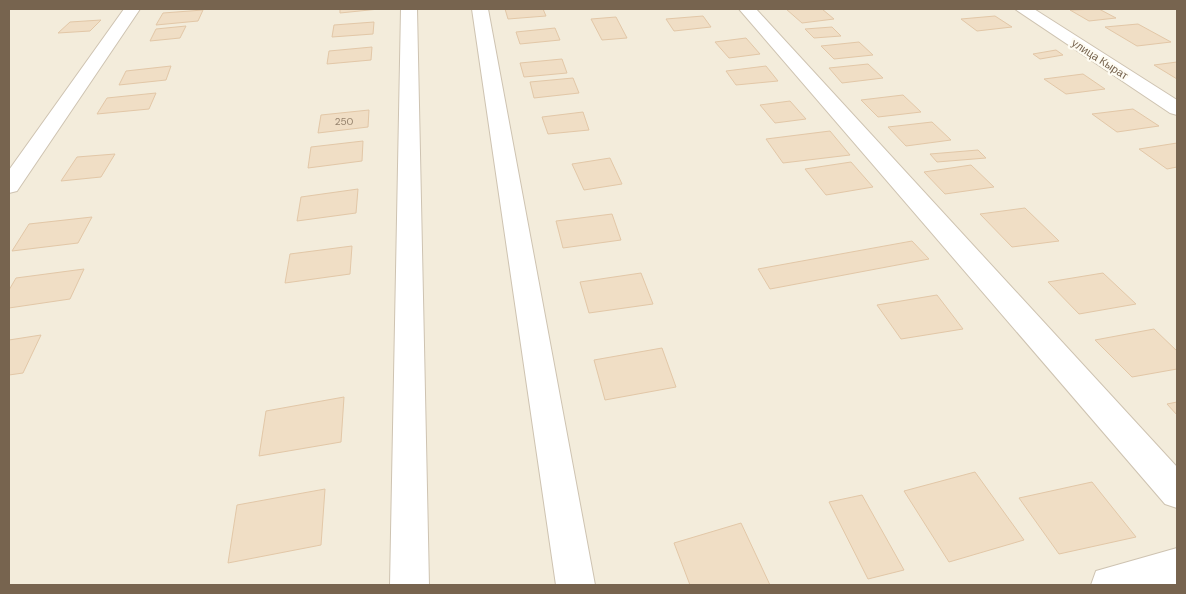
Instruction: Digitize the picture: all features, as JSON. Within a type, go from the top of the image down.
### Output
[{"type":"street","points":[[9,186],[132,9]]},
{"type":"street","points":[[409,9],[410,585]]},
{"type":"street","points":[[480,9],[576,585]]},
{"type":"street","points":[[747,9],[1177,492]]},
{"type":"street","name":"улица Кырат","points":[[1023,9],[1177,109]]},
{"type":"street","points":[[1110,585],[1177,567]]},
{"type":"shaded area","points":[[9,9],[1177,9],[1177,585],[9,585]]},
{"type":"building","points":[[340,9],[379,9],[340,13]]},
{"type":"building","points":[[505,9],[543,9],[546,16],[508,19]]},
{"type":"building","points":[[786,9],[822,9],[834,19],[802,23]]},
{"type":"building","points":[[1099,9],[1116,18],[1089,21],[1070,10]]},
{"type":"building","points":[[203,10],[198,21],[156,25],[163,13]]},
{"type":"building","points":[[703,16],[711,27],[674,31],[666,19]]},
{"type":"building","points":[[995,16],[1012,27],[977,31],[961,19]]},
{"type":"building","points":[[616,17],[627,38],[602,40],[591,19]]},
{"type":"building","points":[[101,20],[90,31],[58,33],[70,22]]},
{"type":"building","points":[[374,22],[373,34],[332,37],[334,25]]},
{"type":"building","points":[[1138,24],[1171,42],[1137,46],[1105,27]]},
{"type":"building","points":[[186,26],[180,38],[150,41],[156,29]]},
{"type":"building","points":[[832,27],[841,36],[814,38],[805,29]]},
{"type":"building","points":[[555,28],[560,40],[520,44],[516,32]]},
{"type":"building","points":[[746,38],[760,54],[729,58],[715,42]]},
{"type":"building","points":[[859,42],[873,55],[834,59],[821,46]]},
{"type":"building","points":[[372,47],[371,60],[327,64],[329,51]]},
{"type":"building","points":[[1056,50],[1063,55],[1040,59],[1033,54]]},
{"type":"building","points":[[562,59],[567,73],[524,77],[520,63]]},
{"type":"building","points":[[1177,62],[1177,79],[1154,65]]},
{"type":"building","points":[[868,64],[883,78],[842,83],[829,68]]},
{"type":"building","points":[[171,66],[166,80],[119,85],[126,71]]},
{"type":"building","points":[[766,66],[778,81],[736,85],[726,71]]},
{"type":"building","points":[[1083,74],[1105,89],[1066,94],[1044,79]]},
{"type":"building","points":[[573,78],[579,93],[534,98],[530,82]]},
{"type":"building","points":[[156,93],[149,109],[97,114],[107,98]]},
{"type":"building","points":[[903,95],[921,112],[878,117],[861,100]]},
{"type":"building","points":[[790,101],[806,119],[775,123],[760,105]]},
{"type":"building","points":[[1133,109],[1159,126],[1117,132],[1092,114]]},
{"type":"building","points":[[369,110],[368,127],[318,133],[321,115]]},
{"type":"building","points":[[583,112],[589,130],[548,134],[542,117]]},
{"type":"building","points":[[932,122],[951,140],[906,146],[888,127]]},
{"type":"building","points":[[830,131],[850,155],[783,163],[766,139]]},
{"type":"building","points":[[363,141],[362,161],[308,168],[311,147]]},
{"type":"building","points":[[1177,143],[1177,167],[1167,169],[1139,149]]},
{"type":"building","points":[[978,150],[986,158],[937,162],[930,154]]},
{"type":"building","points":[[115,154],[101,177],[61,181],[77,157]]},
{"type":"building","points":[[610,158],[622,184],[584,190],[572,164]]},
{"type":"building","points":[[851,162],[873,187],[826,195],[805,169]]},
{"type":"building","points":[[971,165],[994,187],[945,194],[924,172]]},
{"type":"building","points":[[358,189],[356,213],[297,221],[301,197]]},
{"type":"building","points":[[1025,208],[1059,241],[1012,247],[980,214]]},
{"type":"building","points":[[612,214],[621,240],[563,248],[556,221]]},
{"type":"building","points":[[92,217],[78,243],[12,251],[29,224]]},
{"type":"building","points":[[912,241],[929,259],[770,289],[758,269]]},
{"type":"building","points":[[352,246],[350,274],[285,283],[290,254]]},
{"type":"building","points":[[84,269],[70,299],[9,308],[9,290],[16,278]]},
{"type":"building","points":[[641,273],[653,304],[589,313],[580,282]]},
{"type":"building","points":[[1103,273],[1136,304],[1079,314],[1048,282]]},
{"type":"building","points":[[937,295],[963,329],[901,339],[877,305]]},
{"type":"building","points":[[1154,329],[1177,351],[1177,369],[1132,377],[1095,340]]},
{"type":"building","points":[[41,335],[23,373],[9,375],[9,340]]},
{"type":"building","points":[[662,348],[676,387],[605,400],[594,360]]},
{"type":"building","points":[[344,397],[341,442],[259,456],[266,411]]},
{"type":"building","points":[[1177,402],[1177,415],[1167,404]]},
{"type":"building","points":[[975,472],[1024,540],[949,562],[904,491]]},
{"type":"building","points":[[1092,482],[1136,537],[1059,554],[1019,498]]},
{"type":"building","points":[[325,489],[321,545],[228,563],[237,505]]},
{"type":"building","points":[[862,495],[904,570],[868,579],[829,502]]},
{"type":"building","points":[[741,523],[770,585],[690,585],[674,543]]}]
